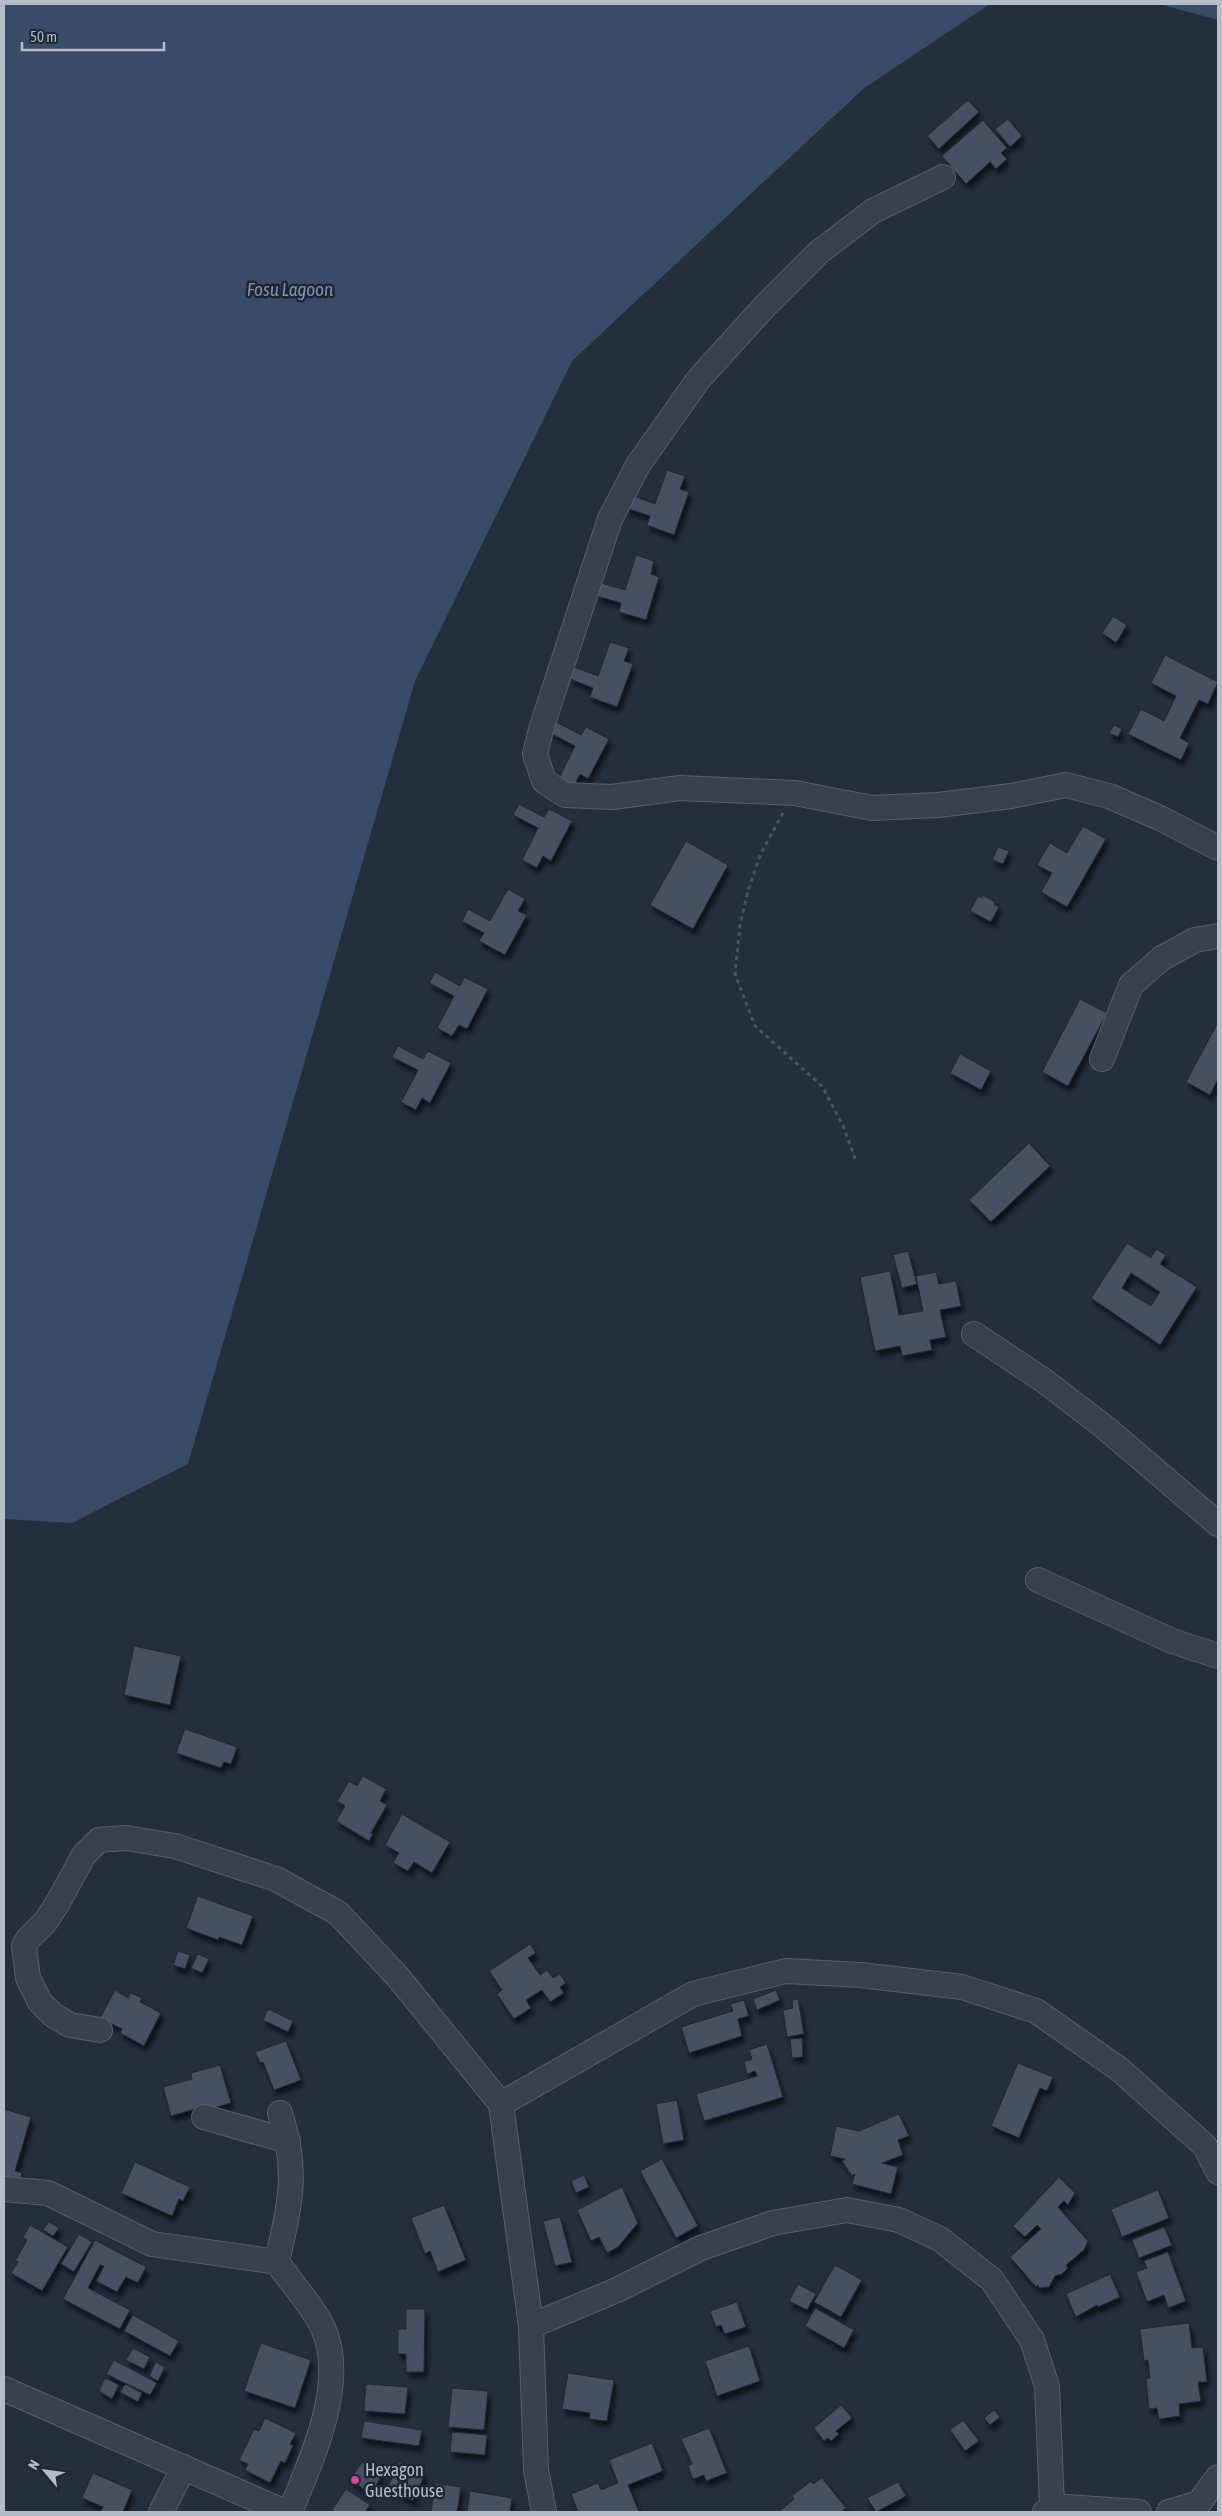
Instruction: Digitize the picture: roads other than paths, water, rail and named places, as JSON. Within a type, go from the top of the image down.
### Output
[{"type":"street","points":[[943,177],[873,211],[819,252],[765,306],[698,380],[644,457],[610,519],[544,718],[535,754],[544,781],[565,795],[612,797],[680,788],[795,793],[872,808],[938,805],[1011,796],[1066,785],[1110,796],[1160,818],[1218,848]]},
{"type":"street","points":[[1102,1059],[1131,985],[1162,958],[1195,940],[1218,936]]},
{"type":"street","points":[[974,1334],[1043,1380],[1102,1425],[1218,1524]]},
{"type":"street","points":[[1038,1580],[1172,1641],[1218,1656]]},
{"type":"street","points":[[100,2030],[70,2024],[53,2015],[40,2002],[28,1978],[24,1946],[57,1904],[84,1855],[99,1840],[126,1838],[175,1846],[276,1879],[338,1913],[398,1977],[501,2104],[531,2326],[536,2470],[544,2512]]},
{"type":"street","points":[[501,2104],[693,1994],[786,1970],[861,1975],[962,1987],[1036,2011],[1127,2075],[1205,2146],[1218,2172]]},
{"type":"street","points":[[277,2262],[289,2209],[293,2180],[288,2141],[280,2113]]},
{"type":"street","points":[[204,2117],[288,2141]]},
{"type":"street","points":[[4,2189],[48,2194],[152,2244],[277,2262],[322,2326],[328,2341],[331,2368],[331,2385],[320,2430],[310,2462],[290,2512]]},
{"type":"street","points":[[531,2326],[617,2290],[700,2248],[774,2223],[847,2210],[899,2220],[940,2238],[992,2280],[1032,2340],[1047,2386],[1049,2509],[1139,2512]]},
{"type":"street","points":[[4,2389],[284,2512]]},
{"type":"street","points":[[161,2512],[184,2467]]},
{"type":"street","points":[[1169,2512],[1199,2503],[1218,2477]]},
{"type":"water","name":"Fosu Lagoon","points":[[4,4],[990,4],[863,89],[572,361],[415,681],[188,1464],[72,1523],[4,1519]]},
{"type":"water","points":[[1159,4],[1218,4],[1218,20]]},
{"type":"place","name":"Hexagon Guesthouse","points":[[355,2480]]}]
